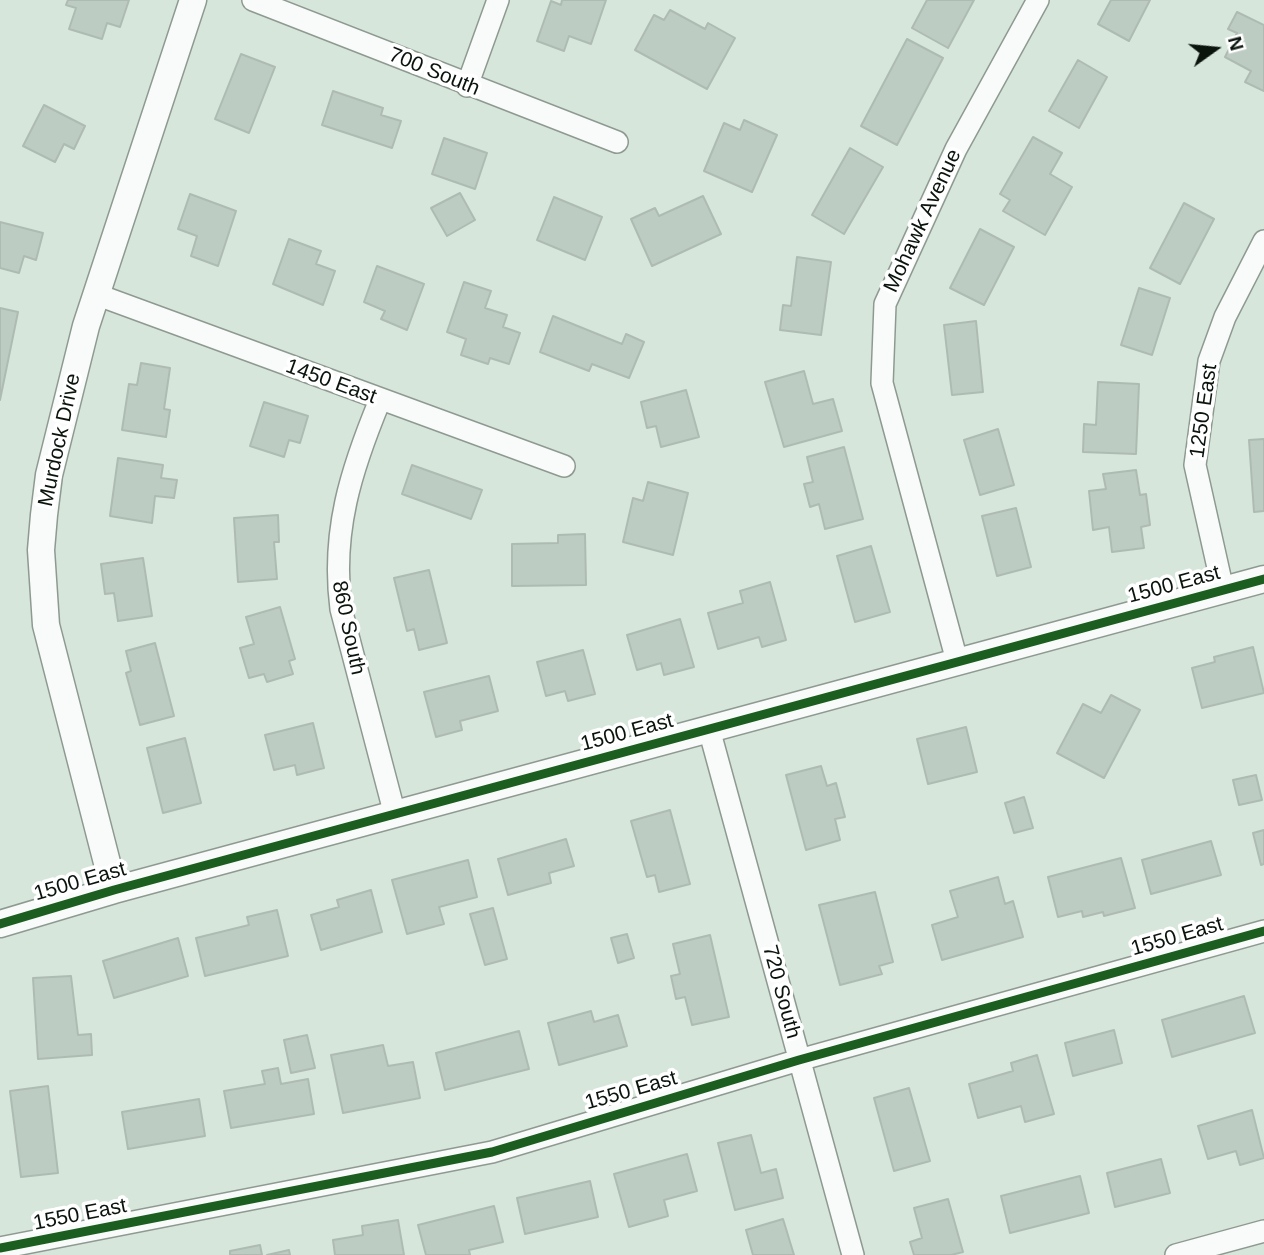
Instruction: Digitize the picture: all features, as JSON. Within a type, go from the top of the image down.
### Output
[{"type":"street","name":"Murdock Drive","points":[[114,890],[55,669],[46,625],[41,550],[49,475],[86,326],[193,0]]},
{"type":"street","name":"700 South","points":[[253,0],[467,86],[617,142]]},
{"type":"street","points":[[467,86],[498,0]]},
{"type":"street","name":"Mohawk Avenue","points":[[957,661],[883,383],[885,304],[956,149],[1038,0]]},
{"type":"street","name":"1250 East","points":[[1223,590],[1195,465],[1209,361],[1225,317],[1264,241]]},
{"type":"street","name":"1450 East","points":[[98,295],[564,466]]},
{"type":"street","name":"860 South","points":[[380,400],[343,510],[336,573],[341,609],[395,815]]},
{"type":"street","name":"1500 East","points":[[0,924],[114,890],[1264,579]]},
{"type":"street","name":"720 South","points":[[709,729],[853,1255]]},
{"type":"street","name":"1550 East","points":[[0,1248],[492,1152],[799,1060],[1264,931]]},
{"type":"street","points":[[1175,1255],[1264,1231]]},
{"type":"building","points":[[68,0],[129,0],[120,27],[107,23],[102,39],[69,29],[76,8],[66,5]]},
{"type":"building","points":[[562,0],[606,0],[591,44],[569,36],[564,51],[537,41],[551,1],[561,5]]},
{"type":"building","points":[[927,0],[974,0],[948,48],[912,28]]},
{"type":"building","points":[[1111,0],[1150,0],[1129,41],[1098,24]]},
{"type":"building","points":[[670,10],[705,29],[708,23],[735,38],[707,89],[635,50],[654,15],[664,20]]},
{"type":"building","points":[[1237,12],[1264,25],[1264,91],[1245,82],[1251,71],[1225,57],[1237,33],[1228,29]]},
{"type":"building","points":[[907,39],[943,58],[897,145],[861,126]]},
{"type":"building","points":[[241,54],[275,67],[249,133],[215,119]]},
{"type":"building","points":[[1078,60],[1107,77],[1079,128],[1049,111]]},
{"type":"building","points":[[333,91],[383,108],[381,115],[401,121],[392,148],[322,125]]},
{"type":"building","points":[[44,105],[85,126],[74,149],[64,144],[55,162],[23,146]]},
{"type":"building","points":[[744,120],[777,135],[752,192],[704,171],[724,123],[740,130]]},
{"type":"building","points":[[1033,137],[1062,153],[1050,174],[1072,187],[1045,235],[1003,211],[1010,200],[1000,194]]},
{"type":"building","points":[[444,138],[487,153],[475,189],[432,174]]},
{"type":"building","points":[[850,148],[883,167],[844,234],[812,215]]},
{"type":"building","points":[[460,193],[475,220],[447,236],[431,208]]},
{"type":"building","points":[[190,194],[236,211],[218,266],[191,256],[197,236],[178,229]]},
{"type":"building","points":[[703,196],[721,234],[652,266],[631,219],[655,208],[659,216]]},
{"type":"building","points":[[554,197],[602,217],[585,260],[537,240]]},
{"type":"building","points":[[1184,203],[1214,219],[1180,284],[1150,268]]},
{"type":"building","points":[[0,222],[43,233],[36,260],[24,256],[19,273],[0,268]]},
{"type":"building","points":[[980,229],[1014,247],[984,305],[950,288]]},
{"type":"building","points":[[289,239],[321,251],[316,264],[335,271],[323,305],[273,284]]},
{"type":"building","points":[[797,257],[831,262],[821,335],[780,330],[783,305],[791,306]]},
{"type":"building","points":[[377,266],[424,284],[407,330],[381,319],[385,311],[364,302]]},
{"type":"building","points":[[464,282],[491,291],[485,308],[507,315],[503,327],[520,333],[509,364],[490,358],[488,364],[461,355],[466,339],[447,332]]},
{"type":"building","points":[[1139,288],[1170,298],[1152,355],[1121,345]]},
{"type":"building","points":[[0,308],[18,312],[0,400]]},
{"type":"building","points":[[553,316],[622,344],[626,334],[644,342],[629,378],[592,364],[589,371],[540,352]]},
{"type":"building","points":[[976,321],[983,392],[952,395],[944,325]]},
{"type":"building","points":[[141,363],[170,368],[164,409],[170,410],[166,437],[122,430],[129,384],[137,385]]},
{"type":"building","points":[[804,371],[813,404],[833,399],[842,431],[784,447],[765,382]]},
{"type":"building","points":[[1098,382],[1139,384],[1136,454],[1083,452],[1084,424],[1096,425]]},
{"type":"building","points":[[686,390],[699,437],[661,447],[656,426],[647,428],[641,402]]},
{"type":"building","points":[[264,402],[308,416],[300,443],[289,440],[284,457],[250,446]]},
{"type":"building","points":[[998,429],[1014,485],[980,495],[964,440]]},
{"type":"building","points":[[1264,439],[1264,511],[1254,512],[1249,440]]},
{"type":"building","points":[[844,447],[863,519],[825,529],[819,504],[810,507],[804,484],[813,482],[807,457]]},
{"type":"building","points":[[118,458],[163,465],[161,478],[177,480],[174,498],[155,496],[152,523],[110,516]]},
{"type":"building","points":[[412,465],[482,490],[471,519],[402,494]]},
{"type":"building","points":[[1136,470],[1140,495],[1146,494],[1150,525],[1141,527],[1144,548],[1112,552],[1109,527],[1093,530],[1089,491],[1106,489],[1103,474]]},
{"type":"building","points":[[648,482],[688,493],[673,555],[623,542],[633,498],[643,501]]},
{"type":"building","points":[[1016,508],[1031,567],[997,576],[982,516]]},
{"type":"building","points":[[278,515],[279,542],[274,542],[277,579],[238,582],[234,518]]},
{"type":"building","points":[[585,534],[586,585],[512,586],[512,544],[558,543],[558,535]]},
{"type":"building","points":[[871,546],[890,612],[855,622],[837,556]]},
{"type":"building","points":[[143,558],[152,616],[118,621],[114,593],[105,594],[101,564]]},
{"type":"building","points":[[429,570],[447,643],[419,650],[414,629],[407,631],[394,578]]},
{"type":"building","points":[[770,582],[786,640],[762,647],[759,637],[718,649],[708,613],[743,603],[740,591]]},
{"type":"building","points":[[280,607],[295,659],[289,661],[293,674],[267,682],[264,674],[249,678],[240,648],[254,644],[246,617]]},
{"type":"building","points":[[680,619],[694,667],[664,675],[661,663],[637,670],[627,635]]},
{"type":"building","points":[[155,643],[174,716],[140,725],[126,673],[131,671],[126,651]]},
{"type":"building","points":[[1253,647],[1264,693],[1202,708],[1192,668],[1215,662],[1214,657]]},
{"type":"building","points":[[583,650],[595,694],[568,701],[565,691],[546,696],[537,662]]},
{"type":"building","points":[[489,676],[498,711],[460,721],[462,730],[436,737],[424,692]]},
{"type":"building","points":[[1111,695],[1140,710],[1104,778],[1057,753],[1083,704],[1101,713]]},
{"type":"building","points":[[313,723],[324,768],[297,775],[295,765],[274,770],[265,735]]},
{"type":"building","points":[[966,727],[977,772],[928,784],[917,739]]},
{"type":"building","points":[[185,738],[201,803],[163,813],[147,748]]},
{"type":"building","points":[[821,766],[827,786],[836,783],[845,817],[835,819],[840,840],[806,850],[786,775]]},
{"type":"building","points":[[1256,775],[1262,800],[1239,805],[1233,780]]},
{"type":"building","points":[[1024,797],[1033,828],[1014,833],[1005,803]]},
{"type":"building","points":[[670,810],[690,884],[659,892],[655,875],[647,877],[631,821]]},
{"type":"building","points":[[1264,830],[1264,864],[1261,865],[1253,833]]},
{"type":"building","points":[[566,839],[574,866],[549,873],[551,883],[508,895],[498,859]]},
{"type":"building","points":[[1211,841],[1221,875],[1151,894],[1142,860]]},
{"type":"building","points":[[1121,858],[1135,908],[1104,916],[1103,912],[1083,917],[1082,911],[1058,917],[1048,877]]},
{"type":"building","points":[[468,860],[477,897],[439,907],[444,924],[407,934],[392,880]]},
{"type":"building","points":[[998,877],[1005,904],[1013,901],[1023,937],[942,960],[932,925],[958,917],[950,891]]},
{"type":"building","points":[[371,890],[382,932],[321,950],[311,915],[339,907],[337,900]]},
{"type":"building","points":[[875,892],[893,962],[879,966],[882,974],[840,985],[819,905]]},
{"type":"building","points":[[493,908],[507,959],[485,965],[470,914]]},
{"type":"building","points":[[277,910],[288,956],[205,976],[196,938],[249,925],[247,917]]},
{"type":"building","points":[[627,934],[634,958],[618,963],[611,938]]},
{"type":"building","points":[[710,935],[729,1017],[692,1025],[685,997],[676,999],[671,976],[680,974],[673,944]]},
{"type":"building","points":[[178,938],[188,976],[114,998],[103,961]]},
{"type":"building","points":[[71,976],[78,1035],[91,1034],[92,1055],[38,1059],[33,978]]},
{"type":"building","points":[[1244,996],[1255,1033],[1172,1057],[1162,1020]]},
{"type":"building","points":[[591,1011],[594,1022],[618,1015],[627,1046],[559,1065],[548,1023]]},
{"type":"building","points":[[1114,1030],[1122,1063],[1073,1076],[1065,1043]]},
{"type":"building","points":[[519,1031],[529,1069],[445,1090],[436,1053]]},
{"type":"building","points":[[307,1035],[315,1068],[291,1073],[284,1040]]},
{"type":"building","points":[[383,1045],[388,1066],[413,1062],[420,1098],[343,1113],[331,1055]]},
{"type":"building","points":[[1037,1055],[1054,1114],[1025,1122],[1021,1106],[978,1118],[969,1084],[1013,1071],[1011,1063]]},
{"type":"building","points":[[278,1068],[281,1084],[308,1079],[314,1114],[231,1128],[224,1091],[265,1084],[262,1071]]},
{"type":"building","points":[[48,1086],[58,1173],[21,1177],[10,1091]]},
{"type":"building","points":[[909,1088],[930,1161],[894,1171],[874,1098]]},
{"type":"building","points":[[199,1099],[205,1136],[128,1149],[122,1112]]},
{"type":"building","points":[[1252,1110],[1264,1158],[1240,1165],[1236,1151],[1208,1159],[1198,1126]]},
{"type":"building","points":[[751,1135],[761,1173],[776,1169],[783,1198],[735,1210],[718,1143]]},
{"type":"building","points":[[687,1154],[697,1191],[664,1200],[668,1216],[629,1227],[614,1174]]},
{"type":"building","points":[[1161,1159],[1170,1193],[1115,1207],[1107,1173]]},
{"type":"building","points":[[1080,1176],[1089,1213],[1010,1233],[1001,1196]]},
{"type":"building","points":[[590,1181],[598,1217],[525,1234],[517,1198]]},
{"type":"building","points":[[948,1199],[963,1252],[951,1255],[914,1255],[910,1242],[922,1238],[914,1208]]},
{"type":"building","points":[[494,1206],[503,1242],[469,1250],[470,1255],[426,1255],[418,1225]]},
{"type":"building","points":[[783,1219],[794,1255],[753,1255],[746,1230]]},
{"type":"building","points":[[398,1220],[404,1255],[335,1255],[333,1240],[363,1235],[362,1226]]},
{"type":"building","points":[[260,1245],[262,1255],[230,1255],[230,1251]]},
{"type":"building","points":[[289,1250],[290,1255],[267,1255]]},
{"type":"cycle path","points":[[0,924],[114,890],[1264,579]]},
{"type":"cycle path","points":[[0,1248],[492,1152],[799,1060],[1264,931]]}]
